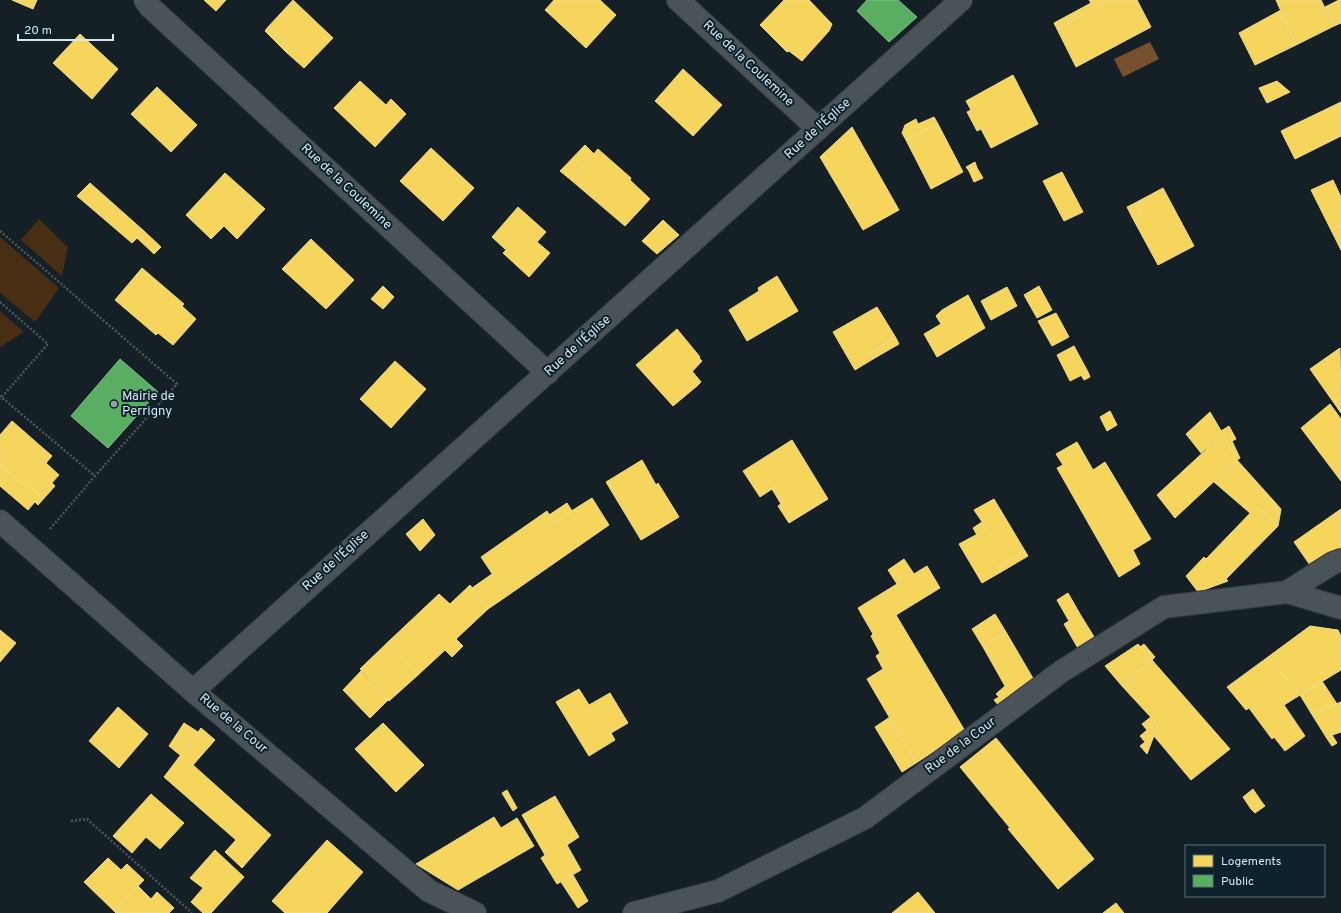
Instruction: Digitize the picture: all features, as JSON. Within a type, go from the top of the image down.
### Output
[{"type":"street","name":"Rue de la Coulemine","points":[[145,0],[156,12],[548,373]]},
{"type":"street","name":"Rue de la Coulemine","points":[[678,0],[818,129]]},
{"type":"street","name":"Rue de l'Église","points":[[193,691],[961,0]]},
{"type":"street","name":"Rue de la Cour","points":[[0,521],[193,691],[429,891],[475,913]]},
{"type":"street","points":[[1287,592],[1333,563],[1341,560]]},
{"type":"street","name":"Rue de la Cour","points":[[634,913],[718,891],[864,818],[1062,671],[1164,607],[1287,592]]},
{"type":"street","points":[[1287,592],[1341,608]]},
{"type":"path","points":[[0,231],[177,384],[94,476],[46,534]]},
{"type":"path","points":[[0,302],[48,344],[0,397],[94,476]]},
{"type":"path","points":[[71,821],[87,819],[192,913]]},
{"type":"shaded area","points":[[1150,42],[1159,59],[1123,77],[1114,59]]},
{"type":"shaded area","points":[[39,219],[68,247],[62,276],[21,240]]},
{"type":"shaded area","points":[[0,237],[59,288],[35,322],[0,293]]},
{"type":"shaded area","points":[[0,311],[24,332],[0,347]]},
{"type":"building: Logements","points":[[12,0],[37,0],[33,9]]},
{"type":"building: Logements","points":[[204,0],[226,0],[216,11]]},
{"type":"building: Logements","points":[[293,0],[333,38],[304,68],[286,52],[290,48],[268,27]]},
{"type":"building: Logements","points":[[554,0],[600,0],[616,15],[586,48],[545,10]]},
{"type":"building: Logements","points":[[784,0],[809,0],[832,24],[829,31],[802,61],[789,51],[787,52],[760,25]]},
{"type":"building: Logements","points":[[1089,0],[1107,0],[1057,29],[1054,23],[1091,3]]},
{"type":"building: Logements","points":[[1107,0],[1137,0],[1151,27],[1076,67],[1057,29]]},
{"type":"building: Logements","points":[[1276,0],[1321,0],[1334,26],[1296,45]]},
{"type":"building: Logements","points":[[1341,0],[1341,23],[1334,26],[1325,7]]},
{"type":"building: Logements","points":[[1281,10],[1296,45],[1255,65],[1239,33]]},
{"type":"building: Logements","points":[[268,27],[290,48],[286,52],[265,31]]},
{"type":"building: Logements","points":[[80,34],[118,69],[92,99],[53,63]]},
{"type":"building: Logements","points":[[683,69],[722,105],[693,136],[655,101]]},
{"type":"building: Logements","points":[[1013,75],[1038,124],[991,148],[981,129],[977,131],[967,112],[971,110],[966,101]]},
{"type":"building: Logements","points":[[360,81],[386,105],[391,99],[406,114],[375,147],[334,108]]},
{"type":"building: Logements","points":[[1277,81],[1290,92],[1267,103],[1259,88]]},
{"type":"building: Logements","points":[[157,87],[197,125],[171,152],[131,114]]},
{"type":"building: Logements","points":[[1341,102],[1341,136],[1295,159],[1281,131]]},
{"type":"building: Logements","points":[[934,117],[938,124],[906,140],[902,133],[905,125],[916,119],[918,124]]},
{"type":"building: Logements","points":[[938,124],[963,172],[931,189],[906,140]]},
{"type":"building: Logements","points":[[852,127],[899,210],[863,230],[820,157]]},
{"type":"building: Logements","points":[[585,145],[594,154],[571,180],[560,171]]},
{"type":"building: Logements","points":[[431,148],[474,188],[443,221],[400,181]]},
{"type":"building: Logements","points":[[598,149],[631,178],[630,180],[650,199],[625,226],[571,180]]},
{"type":"building: Logements","points":[[975,162],[977,168],[969,171],[966,167]]},
{"type":"building: Logements","points":[[977,168],[983,178],[974,182],[969,171]]},
{"type":"building: Logements","points":[[1062,172],[1083,212],[1064,221],[1043,181]]},
{"type":"building: Logements","points":[[225,173],[244,190],[241,193],[261,213],[237,239],[224,226],[211,239],[186,215]]},
{"type":"building: Logements","points":[[1333,180],[1341,197],[1341,225],[1331,230],[1311,190]]},
{"type":"building: Logements","points":[[90,183],[144,231],[132,243],[77,196]]},
{"type":"building: Logements","points":[[1163,188],[1194,246],[1158,265],[1132,217],[1141,212],[1135,203]]},
{"type":"building: Logements","points":[[244,190],[265,209],[261,213],[241,193]]},
{"type":"building: Logements","points":[[1135,203],[1141,212],[1132,217],[1127,207]]},
{"type":"building: Logements","points":[[518,207],[546,232],[537,242],[550,253],[529,277],[503,253],[506,250],[492,237]]},
{"type":"building: Logements","points":[[663,220],[679,235],[657,254],[642,241]]},
{"type":"building: Logements","points":[[1341,225],[1341,250],[1331,230]]},
{"type":"building: Logements","points":[[144,231],[161,247],[154,254],[137,238]]},
{"type":"building: Logements","points":[[311,239],[354,280],[326,309],[282,269]]},
{"type":"building: Logements","points":[[142,268],[184,304],[182,306],[196,319],[173,345],[158,333],[156,335],[115,300]]},
{"type":"building: Logements","points":[[777,276],[798,311],[747,341],[729,310],[759,291],[758,288]]},
{"type":"building: Logements","points":[[383,286],[394,297],[383,309],[371,299]]},
{"type":"building: Logements","points":[[1039,286],[1052,310],[1037,318],[1024,295]]},
{"type":"building: Logements","points":[[1007,287],[1017,306],[991,320],[981,301]]},
{"type":"building: Logements","points":[[968,295],[985,328],[937,357],[924,334],[941,324],[936,316],[942,310]]},
{"type":"building: Logements","points":[[877,307],[896,338],[869,353],[873,359],[855,370],[833,332]]},
{"type":"building: Logements","points":[[1056,313],[1069,337],[1052,346],[1038,321]]},
{"type":"building: Logements","points":[[677,329],[702,361],[688,376],[697,386],[673,406],[636,365]]},
{"type":"building: Logements","points":[[896,338],[899,344],[873,359],[869,353]]},
{"type":"building: Logements","points":[[1074,346],[1088,372],[1070,381],[1057,355]]},
{"type":"building: Logements","points":[[1340,348],[1341,398],[1334,403],[1310,369]]},
{"type":"building: Logements","points":[[395,361],[426,389],[391,428],[360,399]]},
{"type":"building: Logements","points":[[692,371],[701,382],[697,386],[688,376]]},
{"type":"building: Logements","points":[[1088,372],[1090,377],[1084,380],[1081,375]]},
{"type":"building: Logements","points":[[1341,398],[1341,413],[1334,403]]},
{"type":"building: Logements","points":[[1330,404],[1341,419],[1341,481],[1301,428]]},
{"type":"building: Logements","points":[[1110,411],[1117,425],[1107,431],[1100,417]]},
{"type":"building: Logements","points":[[1210,412],[1223,434],[1201,453],[1186,434]]},
{"type":"building: Logements","points":[[12,421],[52,456],[46,463],[59,475],[40,496],[28,485],[26,487],[0,464],[0,435]]},
{"type":"building: Logements","points":[[1229,426],[1236,439],[1232,441],[1240,458],[1237,460],[1221,431]]},
{"type":"building: Logements","points":[[1223,434],[1237,460],[1175,518],[1157,495]]},
{"type":"building: Logements","points":[[792,440],[828,499],[789,523],[778,506],[784,502],[775,487],[760,497],[743,471]]},
{"type":"building: Logements","points":[[1077,442],[1093,470],[1105,462],[1151,539],[1133,550],[1140,564],[1119,577],[1057,468],[1063,465],[1056,454]]},
{"type":"building: Logements","points":[[642,460],[656,485],[658,483],[679,517],[641,540],[606,482]]},
{"type":"building: Logements","points":[[1237,460],[1281,509],[1278,526],[1256,507],[1250,513],[1214,482]]},
{"type":"building: Logements","points":[[0,464],[26,487],[28,485],[40,496],[28,510],[0,486]]},
{"type":"building: Logements","points":[[52,483],[55,486],[38,505],[35,502]]},
{"type":"building: Logements","points":[[775,487],[784,502],[781,504],[772,489]]},
{"type":"building: Logements","points":[[592,498],[609,525],[507,596],[481,557],[547,511],[554,522]]},
{"type":"building: Logements","points":[[994,499],[1025,551],[998,567],[1001,572],[982,583],[959,544],[987,529],[974,510]]},
{"type":"building: Logements","points":[[567,503],[572,511],[554,522],[549,515]]},
{"type":"building: Logements","points":[[1256,507],[1278,526],[1226,579],[1228,581],[1198,592],[1186,576],[1204,557],[1206,559]]},
{"type":"building: Logements","points":[[1341,509],[1341,548],[1312,568],[1294,542]]},
{"type":"building: Logements","points":[[423,519],[435,535],[420,551],[406,534]]},
{"type":"building: Logements","points":[[982,522],[987,529],[977,535],[973,528]]},
{"type":"building: Logements","points":[[1025,551],[1028,556],[1001,572],[998,567]]},
{"type":"building: Logements","points":[[904,559],[914,574],[927,566],[940,588],[896,615],[965,731],[943,753],[939,748],[916,763],[867,679],[883,669],[876,656],[880,653],[871,636],[873,634],[858,608],[897,584],[888,570]]},
{"type":"building: Logements","points":[[492,574],[507,596],[488,609],[472,588]]},
{"type":"building: Logements","points":[[470,585],[488,609],[456,639],[463,646],[452,657],[445,650],[418,675],[388,642],[439,594],[450,604]]},
{"type":"building: Logements","points":[[1068,593],[1080,614],[1069,621],[1057,600]]},
{"type":"building: Logements","points":[[995,614],[1006,632],[983,647],[972,629]]},
{"type":"building: Logements","points":[[1080,614],[1096,640],[1079,650],[1064,624]]},
{"type":"building: Logements","points":[[1310,626],[1338,630],[1341,636],[1341,670],[1300,695],[1268,657]]},
{"type":"building: Logements","points":[[0,630],[16,643],[0,662]]},
{"type":"building: Logements","points":[[1006,632],[1034,680],[999,706],[994,700],[999,697],[996,694],[1005,686],[983,647]]},
{"type":"building: Logements","points":[[388,642],[418,675],[389,701],[360,669]]},
{"type":"building: Logements","points":[[1138,644],[1152,660],[1122,686],[1105,666]]},
{"type":"building: Logements","points":[[1144,644],[1155,657],[1152,660],[1140,647]]},
{"type":"building: Logements","points":[[1268,657],[1300,695],[1284,705],[1305,736],[1285,751],[1274,737],[1272,739],[1249,708],[1246,710],[1227,687]]},
{"type":"building: Logements","points":[[1152,660],[1230,749],[1191,780],[1154,736],[1158,725],[1122,686]]},
{"type":"building: Logements","points":[[361,671],[388,700],[370,718],[343,690]]},
{"type":"building: Logements","points":[[1322,681],[1337,704],[1311,713],[1300,695]]},
{"type":"building: Logements","points":[[579,689],[589,705],[610,693],[628,723],[611,733],[615,740],[589,756],[556,702]]},
{"type":"building: Logements","points":[[1341,702],[1341,732],[1326,737],[1311,713]]},
{"type":"building: Logements","points":[[118,707],[148,734],[119,768],[89,741]]},
{"type":"building: Logements","points":[[890,717],[916,763],[902,772],[875,727]]},
{"type":"building: Logements","points":[[1151,717],[1158,725],[1147,754],[1140,746],[1145,742],[1140,736],[1147,730],[1142,724]]},
{"type":"building: Logements","points":[[184,723],[198,732],[180,755],[169,746]]},
{"type":"building: Logements","points":[[383,723],[424,765],[396,792],[355,749]]},
{"type":"building: Logements","points":[[201,728],[215,740],[193,765],[271,835],[242,868],[225,852],[236,840],[164,777]]},
{"type":"building: Logements","points":[[1332,735],[1337,743],[1332,746],[1326,737]]},
{"type":"building: Logements","points":[[996,738],[1094,859],[1058,889],[1008,829],[1010,828],[960,767]]},
{"type":"building: Logements","points":[[1253,789],[1261,801],[1251,809],[1243,797]]},
{"type":"building: Logements","points":[[507,790],[517,808],[513,811],[502,793]]},
{"type":"building: Logements","points":[[151,794],[184,823],[160,849],[146,837],[132,853],[113,836]]},
{"type":"building: Logements","points":[[555,796],[579,837],[567,845],[581,870],[557,884],[541,858],[545,855],[522,815]]},
{"type":"building: Logements","points":[[1261,801],[1265,806],[1255,813],[1251,809]]},
{"type":"building: Logements","points":[[494,817],[501,828],[517,818],[534,846],[458,890],[416,864]]},
{"type":"building: Logements","points":[[327,840],[363,872],[327,913],[285,913],[272,901]]},
{"type":"building: Logements","points":[[215,850],[244,877],[211,913],[203,913],[191,902],[203,888],[190,878]]},
{"type":"building: Logements","points":[[108,858],[121,870],[127,864],[144,880],[114,911],[84,882]]},
{"type":"building: Logements","points":[[573,875],[588,901],[578,908],[561,882]]},
{"type":"building: Logements","points":[[138,886],[151,899],[157,892],[174,908],[169,913],[116,913],[114,911]]},
{"type":"building: Logements","points":[[918,892],[935,913],[892,913]]},
{"type":"building: Logements","points":[[1116,903],[1124,913],[1103,913]]},
{"type":"building: Public","points":[[867,0],[898,0],[917,17],[889,42],[857,11]]},
{"type":"building: Public","name":"Mairie de Perrigny","points":[[120,359],[158,392],[108,448],[71,416]]},
{"type":"place","name":"Mairie de Perrigny","points":[[114,404]]}]
